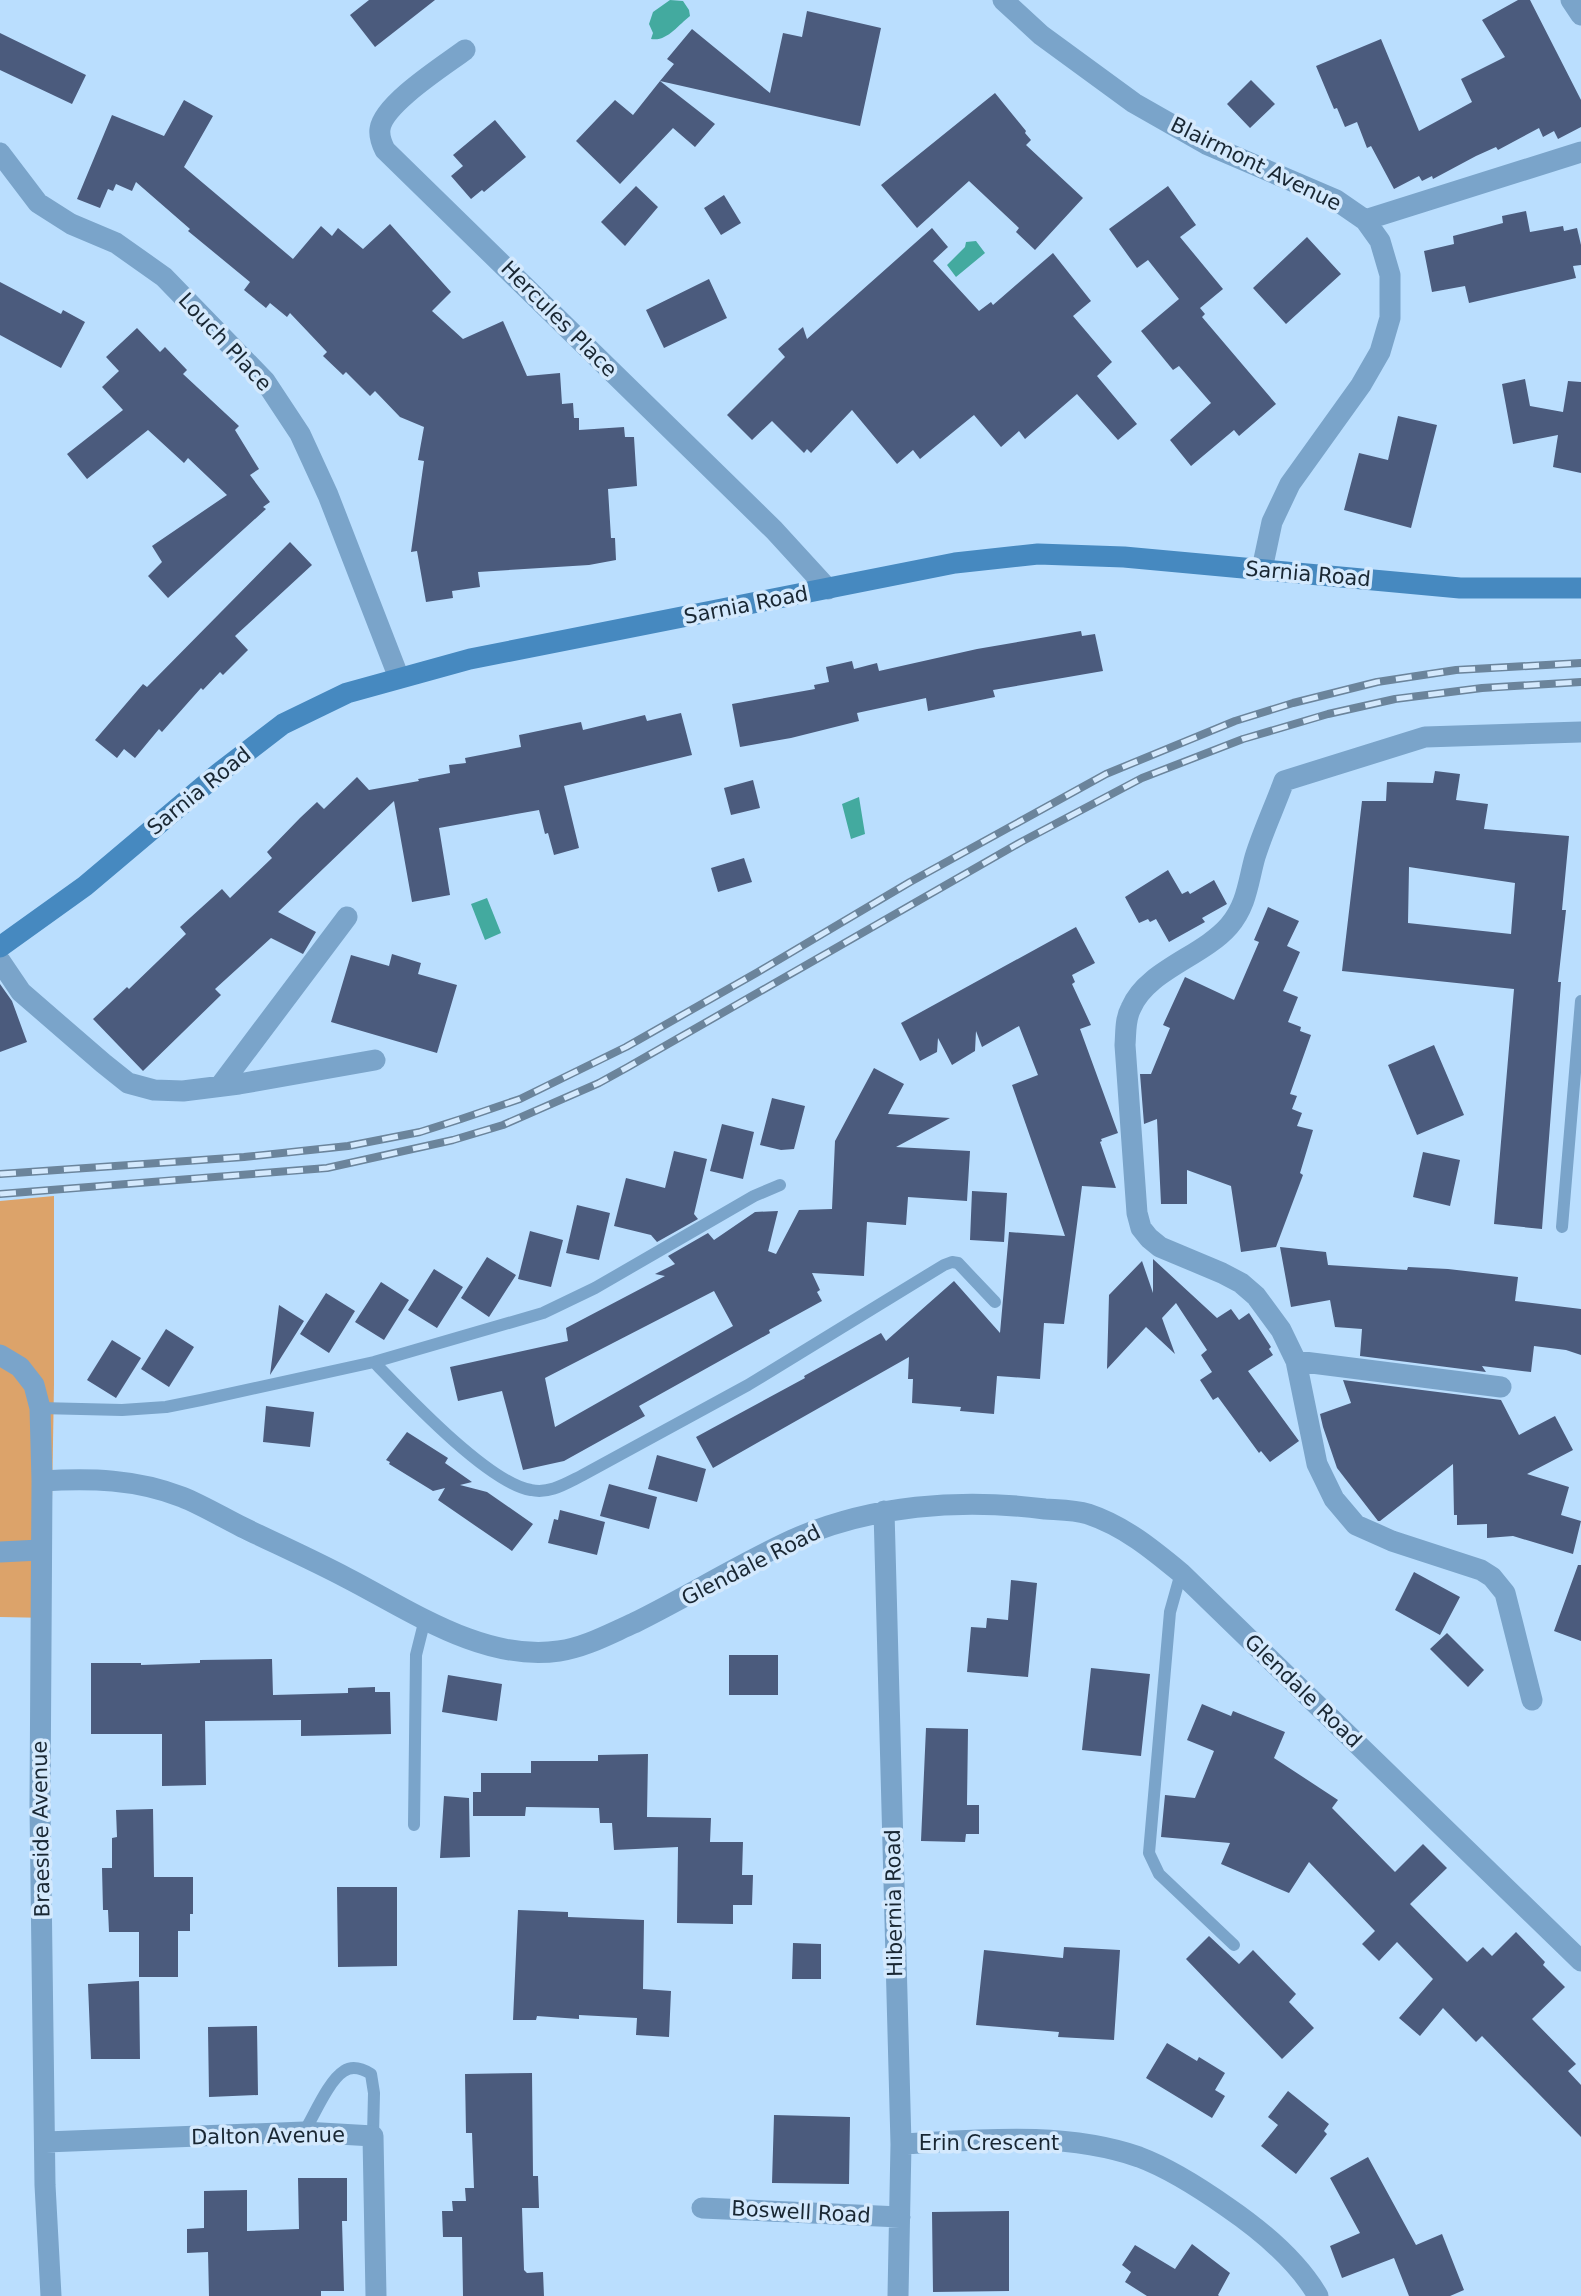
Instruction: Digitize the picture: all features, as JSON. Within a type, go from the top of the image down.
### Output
[{"type":"main road","name":"Sarnia Road","points":[[0,947],[85,886],[219,773],[283,724],[347,693],[470,659],[956,563],[1038,554],[1124,557],[1460,588],[1581,588]]},
{"type":"street","name":"Blairmont Avenue","points":[[1003,0],[1041,36],[1134,103],[1206,144],[1336,200],[1365,220],[1380,241],[1390,275],[1390,318],[1380,352],[1361,385],[1290,484],[1272,522],[1262,569]]},
{"type":"street","points":[[1571,0],[1581,15]]},
{"type":"street","name":"Hercules Place","points":[[465,50],[394,106],[383,119],[380,129],[384,150],[774,530],[828,589]]},
{"type":"street","points":[[1365,220],[1581,152]]},
{"type":"street","name":"Louch Place","points":[[0,153],[38,203],[71,224],[116,243],[164,277],[265,381],[300,434],[328,495],[400,678]]},
{"type":"street","points":[[1532,1700],[1505,1593],[1492,1577],[1481,1570],[1392,1541],[1356,1525],[1334,1499],[1317,1464],[1296,1361],[1281,1329],[1256,1296],[1223,1273],[1160,1247],[1141,1228],[1137,1213],[1125,1045],[1126,1024],[1131,1007],[1151,981],[1210,944],[1230,926],[1244,904],[1255,858],[1284,781],[1424,737],[1581,732]]},
{"type":"street","points":[[220,1086],[347,917]]},
{"type":"street","points":[[0,961],[21,992],[128,1083],[155,1090],[183,1091],[375,1060]]},
{"type":"street","name":"Braeside Avenue","points":[[0,1355],[20,1367],[34,1385],[40,1408],[40,1807],[45,2185],[51,2296]]},
{"type":"street","points":[[1296,1361],[1502,1387]]},
{"type":"street","name":"Glendale Road","points":[[42,1481],[86,1478],[132,1482],[181,1497],[425,1619],[480,1642],[520,1652],[558,1651],[591,1643],[681,1600],[791,1541],[829,1526],[884,1511],[944,1504],[1016,1505],[1087,1514],[1136,1536],[1181,1573],[1581,1961]]},
{"type":"street","name":"Hibernia Road","points":[[884,1511],[901,2144],[898,2296]]},
{"type":"street","points":[[0,1552],[40,1550]]},
{"type":"street","name":"Dalton Avenue","points":[[46,2142],[304,2132],[373,2136],[376,2296]]},
{"type":"street","name":"Erin Crescent","points":[[901,2144],[999,2139],[1080,2143],[1139,2157],[1188,2180],[1251,2223],[1305,2274],[1318,2296]]},
{"type":"street","name":"Boswell Road","points":[[702,2208],[900,2217]]},
{"type":"lane","points":[[1562,1227],[1581,1001]]},
{"type":"lane","points":[[40,1408],[92,1411],[166,1407],[374,1362],[543,1313],[595,1288],[754,1196],[780,1185]]},
{"type":"lane","points":[[374,1362],[475,1459],[500,1478],[525,1489],[555,1489],[748,1385],[944,1265],[952,1262],[958,1264],[995,1302]]},
{"type":"lane","points":[[1181,1573],[1170,1612],[1149,1853],[1160,1874],[1234,1945]]},
{"type":"lane","points":[[414,1825],[416,1655],[425,1619]]},
{"type":"lane","points":[[304,2132],[333,2083],[344,2071],[353,2068],[363,2069],[371,2074],[374,2093],[373,2136]]},
{"type":"shaded area","points":[[670,0],[683,1],[690,16],[662,38],[651,39],[653,33],[649,24],[653,12]]},
{"type":"shaded area","points":[[976,241],[985,253],[956,277],[947,265],[965,247],[966,242]]},
{"type":"shaded area","points":[[859,797],[865,834],[851,839],[842,804]]},
{"type":"shaded area","points":[[487,898],[501,933],[485,940],[471,904]]},
{"type":"shaded area","points":[[54,1196],[50,1618],[0,1617],[0,1201]]},
{"type":"building","points":[[369,0],[435,0],[375,47],[350,15]]},
{"type":"building","points":[[1518,0],[1530,0],[1581,100],[1581,127],[1558,139],[1554,131],[1543,137],[1539,128],[1433,179],[1432,176],[1422,181],[1419,176],[1394,189],[1371,146],[1367,148],[1357,122],[1345,127],[1337,108],[1334,109],[1316,66],[1381,39],[1419,131],[1472,102],[1461,79],[1505,57],[1482,20]]},
{"type":"building","points":[[807,11],[881,28],[860,126],[660,81],[674,64],[667,59],[692,29],[770,93],[783,33],[802,37]]},
{"type":"building","points":[[0,33],[86,75],[72,104],[0,70]]},
{"type":"building","points":[[1251,80],[1275,104],[1250,128],[1227,104]]},
{"type":"building","points":[[660,81],[715,124],[695,147],[673,128],[620,184],[576,141],[615,100],[633,115]]},
{"type":"building","points":[[995,93],[1026,131],[1031,140],[1026,145],[1083,198],[1035,250],[1016,232],[1019,228],[969,181],[917,228],[881,185]]},
{"type":"building","points":[[184,100],[213,116],[184,167],[293,259],[321,226],[332,236],[338,228],[363,249],[390,224],[451,292],[432,311],[463,339],[503,321],[527,376],[560,373],[562,404],[573,403],[574,418],[579,418],[579,430],[624,427],[625,437],[634,437],[637,486],[608,489],[611,538],[615,538],[616,560],[589,565],[478,572],[480,587],[452,591],[453,598],[426,602],[417,551],[411,552],[424,461],[418,460],[424,427],[400,417],[375,391],[370,396],[346,372],[343,375],[323,356],[327,352],[290,313],[287,317],[270,303],[266,308],[244,290],[250,282],[188,231],[190,229],[136,182],[132,191],[116,184],[113,191],[108,189],[100,208],[77,199],[112,115],[164,136]]},
{"type":"building","points":[[495,120],[526,157],[484,192],[482,190],[471,199],[451,176],[463,166],[453,155]]},
{"type":"building","points":[[636,186],[658,207],[625,246],[601,222]]},
{"type":"building","points":[[1168,186],[1196,225],[1180,237],[1223,289],[1200,308],[1205,314],[1202,317],[1276,404],[1239,436],[1234,430],[1191,466],[1170,440],[1211,403],[1179,366],[1173,370],[1141,331],[1179,299],[1148,260],[1137,268],[1109,229]]},
{"type":"building","points":[[724,195],[741,223],[721,235],[704,208]]},
{"type":"building","points":[[1526,211],[1530,232],[1563,226],[1564,231],[1577,228],[1581,245],[1581,265],[1573,266],[1576,278],[1469,303],[1465,286],[1432,292],[1424,251],[1454,244],[1453,236],[1503,223],[1502,216]]},
{"type":"building","points":[[932,228],[948,247],[933,261],[979,311],[991,302],[993,305],[1053,253],[1091,301],[1073,316],[1112,362],[1097,376],[1137,424],[1118,440],[1077,394],[1025,439],[1019,431],[1001,447],[974,415],[920,459],[913,450],[897,464],[852,410],[811,453],[807,449],[804,453],[772,421],[752,440],[727,415],[785,357],[778,349],[803,327],[807,339]]},
{"type":"building","points":[[1307,237],[1341,274],[1286,324],[1253,288]]},
{"type":"building","points":[[709,279],[727,318],[664,348],[646,310]]},
{"type":"building","points":[[0,282],[61,314],[63,310],[85,322],[61,368],[0,335]]},
{"type":"building","points":[[137,328],[160,352],[165,347],[187,370],[183,374],[239,426],[235,430],[259,469],[250,475],[270,502],[263,507],[266,509],[168,598],[148,576],[162,562],[152,546],[227,495],[188,458],[184,463],[148,430],[87,479],[67,454],[123,410],[102,387],[119,371],[106,357]]},
{"type":"building","points":[[1525,379],[1530,406],[1563,412],[1568,381],[1581,382],[1581,473],[1553,467],[1558,435],[1513,444],[1502,384]]},
{"type":"building","points":[[1398,416],[1437,425],[1411,528],[1344,510],[1359,453],[1388,460]]},
{"type":"building","points":[[290,542],[312,565],[235,636],[248,650],[223,675],[220,672],[203,690],[201,688],[162,732],[159,729],[135,758],[124,749],[117,758],[95,740],[143,684],[147,687]]},
{"type":"building","points":[[1081,631],[1082,636],[1095,634],[1103,671],[993,690],[995,697],[928,711],[926,698],[857,713],[859,721],[740,747],[732,704],[815,689],[814,685],[829,682],[826,667],[852,661],[854,669],[877,663],[879,671],[977,649]]},
{"type":"building","points":[[681,713],[692,755],[564,786],[579,848],[554,855],[539,810],[439,828],[450,895],[412,902],[394,801],[278,912],[316,932],[303,954],[271,938],[215,989],[221,995],[143,1071],[93,1019],[127,987],[129,989],[186,934],[180,927],[222,889],[230,898],[272,858],[267,852],[300,818],[317,802],[324,809],[357,777],[369,790],[419,781],[418,779],[450,773],[449,765],[466,763],[465,758],[521,747],[519,735],[581,722],[583,730],[645,715],[647,721]]},
{"type":"building","points":[[1435,771],[1460,774],[1456,800],[1488,804],[1484,829],[1569,836],[1542,1229],[1494,1224],[1514,989],[1342,971],[1362,801],[1386,801],[1387,782],[1433,783]],"holes":[[[1409,867],[1515,883],[1511,934],[1408,923]]]},
{"type":"building","points":[[753,780],[760,808],[731,815],[724,788]]},
{"type":"building","points":[[744,858],[752,882],[718,892],[711,868]]},
{"type":"building","points":[[1168,870],[1182,894],[1188,891],[1190,894],[1214,880],[1227,904],[1202,918],[1205,922],[1169,942],[1156,919],[1139,923],[1125,897]]},
{"type":"building","points":[[1268,907],[1299,921],[1287,946],[1300,952],[1283,991],[1298,997],[1288,1022],[1311,1035],[1290,1094],[1297,1096],[1292,1109],[1302,1113],[1297,1126],[1313,1130],[1300,1173],[1303,1175],[1276,1247],[1241,1252],[1231,1186],[1187,1170],[1187,1204],[1161,1204],[1157,1119],[1144,1124],[1140,1074],[1151,1074],[1170,1028],[1163,1025],[1185,977],[1234,1000],[1259,942],[1254,940]]},
{"type":"building","points":[[1076,927],[1095,963],[1072,975],[1075,982],[1072,984],[1091,1025],[1080,1029],[1118,1133],[1101,1139],[1100,1142],[1116,1188],[1082,1186],[1064,1324],[1044,1323],[1040,1379],[997,1376],[994,1414],[960,1411],[961,1407],[912,1403],[913,1379],[908,1379],[909,1357],[713,1468],[696,1437],[881,1333],[886,1341],[954,1281],[1000,1333],[1009,1232],[1065,1236],[1012,1085],[1038,1075],[1019,1026],[982,1047],[976,1031],[975,1051],[952,1065],[938,1038],[937,1052],[920,1061],[901,1023]]},
{"type":"building","points":[[392,954],[421,963],[418,974],[457,985],[437,1053],[331,1022],[351,955],[389,966]]},
{"type":"building","points":[[0,984],[12,1001],[27,1042],[0,1052]]},
{"type":"building","points":[[1434,1045],[1464,1115],[1417,1135],[1388,1065]]},
{"type":"building","points":[[874,1068],[904,1084],[888,1114],[950,1118],[896,1147],[970,1151],[967,1201],[908,1197],[906,1225],[867,1222],[864,1276],[812,1273],[822,1301],[639,1406],[645,1416],[564,1461],[523,1470],[502,1391],[458,1401],[450,1367],[568,1341],[566,1328],[665,1276],[655,1274],[675,1264],[668,1256],[708,1233],[714,1240],[755,1212],[778,1211],[768,1251],[776,1254],[799,1210],[832,1209],[835,1141]],"holes":[[[714,1291],[733,1326],[555,1427],[545,1378]]]},
{"type":"building","points":[[772,1098],[805,1106],[794,1149],[781,1150],[760,1145]]},
{"type":"building","points":[[722,1124],[754,1132],[743,1179],[710,1171]]},
{"type":"building","points":[[674,1151],[707,1159],[694,1214],[698,1219],[657,1242],[651,1235],[614,1226],[626,1178],[665,1188]]},
{"type":"building","points":[[1423,1152],[1460,1160],[1450,1206],[1413,1197]]},
{"type":"building","points":[[972,1191],[1007,1193],[1004,1242],[970,1240]]},
{"type":"building","points":[[577,1205],[610,1213],[599,1260],[566,1253]]},
{"type":"building","points":[[530,1231],[563,1240],[551,1287],[518,1279]]},
{"type":"building","points":[[1280,1247],[1326,1252],[1328,1265],[1407,1270],[1408,1267],[1448,1269],[1518,1277],[1515,1301],[1581,1309],[1581,1355],[1534,1346],[1531,1372],[1482,1366],[1486,1372],[1360,1356],[1362,1329],[1335,1327],[1330,1300],[1291,1307]]},
{"type":"building","points":[[487,1257],[516,1275],[489,1317],[461,1298]]},
{"type":"building","points":[[1153,1259],[1217,1318],[1231,1309],[1239,1320],[1249,1313],[1271,1347],[1269,1349],[1273,1355],[1248,1371],[1299,1441],[1270,1462],[1261,1451],[1259,1453],[1218,1397],[1213,1400],[1200,1380],[1212,1372],[1201,1355],[1207,1350],[1176,1303],[1162,1318],[1175,1354],[1146,1327],[1107,1369],[1109,1295],[1142,1261],[1153,1293]]},
{"type":"building","points":[[434,1269],[463,1287],[437,1328],[408,1310]]},
{"type":"building","points":[[381,1282],[409,1300],[384,1340],[355,1322]]},
{"type":"building","points":[[326,1293],[355,1311],[329,1353],[300,1334]]},
{"type":"building","points":[[279,1305],[304,1321],[270,1375]]},
{"type":"building","points":[[166,1329],[194,1347],[169,1387],[141,1369]]},
{"type":"building","points":[[112,1340],[141,1358],[116,1398],[87,1380]]},
{"type":"building","points":[[1343,1380],[1501,1400],[1519,1435],[1555,1416],[1573,1450],[1527,1474],[1569,1487],[1561,1515],[1581,1521],[1573,1554],[1513,1536],[1487,1538],[1487,1524],[1457,1525],[1457,1515],[1454,1515],[1453,1464],[1378,1521],[1337,1468],[1323,1427],[1320,1414],[1351,1403]]},
{"type":"building","points":[[266,1406],[314,1412],[310,1447],[263,1442]]},
{"type":"building","points":[[407,1432],[448,1458],[445,1463],[472,1482],[460,1485],[487,1492],[533,1524],[512,1551],[438,1500],[445,1488],[433,1491],[389,1464],[386,1460]]},
{"type":"building","points":[[657,1455],[706,1469],[697,1502],[648,1489]]},
{"type":"building","points":[[609,1484],[657,1497],[649,1529],[600,1516]]},
{"type":"building","points":[[560,1510],[605,1522],[597,1555],[548,1543],[554,1519],[558,1520]]},
{"type":"building","points":[[1578,1565],[1581,1565],[1581,1641],[1554,1631]]},
{"type":"building","points":[[1414,1572],[1460,1597],[1440,1635],[1395,1610]]},
{"type":"building","points":[[1011,1580],[1037,1583],[1028,1677],[967,1672],[971,1627],[986,1628],[987,1618],[1008,1620]]},
{"type":"building","points":[[1447,1633],[1484,1670],[1468,1687],[1430,1649]]},
{"type":"building","points":[[729,1655],[778,1655],[778,1695],[729,1695]]},
{"type":"building","points":[[272,1659],[273,1695],[348,1693],[348,1688],[375,1687],[375,1692],[390,1692],[391,1734],[301,1736],[301,1720],[205,1721],[206,1785],[162,1786],[162,1734],[91,1734],[91,1663],[141,1665],[200,1663],[200,1660]]},
{"type":"building","points":[[1091,1668],[1150,1674],[1141,1756],[1082,1750]]},
{"type":"building","points":[[448,1675],[502,1684],[497,1721],[442,1712]]},
{"type":"building","points":[[1202,1704],[1231,1716],[1233,1711],[1285,1732],[1274,1758],[1338,1800],[1332,1808],[1395,1872],[1423,1844],[1447,1868],[1410,1904],[1467,1962],[1483,1947],[1492,1956],[1516,1932],[1545,1962],[1543,1965],[1565,1987],[1532,2019],[1576,2064],[1568,2071],[1581,2085],[1581,2137],[1482,2036],[1476,2042],[1443,2008],[1420,2036],[1399,2018],[1433,1979],[1397,1942],[1379,1961],[1362,1944],[1375,1931],[1309,1862],[1289,1893],[1221,1864],[1230,1843],[1161,1837],[1165,1795],[1195,1798],[1214,1751],[1187,1740]]},
{"type":"building","points":[[926,1728],[968,1729],[967,1805],[979,1805],[979,1834],[966,1834],[965,1842],[921,1841]]},
{"type":"building","points":[[648,1754],[647,1817],[711,1818],[710,1842],[743,1842],[742,1875],[753,1875],[752,1905],[733,1905],[733,1924],[677,1923],[678,1847],[614,1850],[612,1823],[600,1823],[599,1808],[526,1807],[525,1816],[473,1816],[473,1792],[481,1792],[481,1773],[531,1773],[531,1761],[598,1761],[598,1755]]},
{"type":"building","points":[[444,1796],[469,1798],[470,1857],[440,1858]]},
{"type":"building","points":[[153,1809],[154,1877],[193,1877],[190,1931],[178,1931],[178,1977],[139,1977],[139,1932],[109,1932],[108,1910],[103,1910],[102,1868],[112,1868],[112,1838],[117,1837],[116,1810]]},
{"type":"building","points":[[337,1887],[397,1887],[397,1966],[338,1967]]},
{"type":"building","points":[[518,1910],[568,1912],[568,1917],[644,1920],[643,1989],[671,1991],[669,2037],[636,2035],[637,2018],[579,2015],[579,2019],[537,2016],[536,2020],[513,2020]]},
{"type":"building","points":[[1209,1936],[1239,1964],[1253,1950],[1296,1994],[1289,2002],[1314,2028],[1282,2059],[1186,1959]]},
{"type":"building","points":[[793,1943],[821,1944],[821,1979],[792,1979]]},
{"type":"building","points":[[1064,1947],[1120,1950],[1114,2040],[1058,2037],[1059,2032],[976,2025],[984,1950],[1063,1958]]},
{"type":"building","points":[[139,1981],[140,2059],[91,2059],[88,1984]]},
{"type":"building","points":[[257,2026],[258,2095],[209,2097],[208,2027]]},
{"type":"building","points":[[1167,2043],[1197,2061],[1199,2057],[1225,2073],[1215,2090],[1225,2096],[1212,2118],[1146,2078]]},
{"type":"building","points":[[532,2073],[533,2176],[538,2176],[539,2208],[522,2208],[524,2270],[527,2273],[543,2272],[544,2296],[463,2296],[462,2237],[443,2237],[442,2211],[453,2211],[452,2201],[466,2201],[465,2188],[474,2188],[472,2133],[466,2133],[465,2074]]},
{"type":"building","points":[[1288,2091],[1329,2124],[1324,2131],[1327,2134],[1296,2174],[1261,2146],[1278,2125],[1268,2117]]},
{"type":"building","points":[[774,2115],[850,2117],[849,2184],[772,2183]]},
{"type":"building","points":[[1368,2157],[1416,2245],[1442,2234],[1464,2290],[1450,2296],[1409,2296],[1394,2258],[1342,2278],[1330,2246],[1360,2233],[1330,2178]]},
{"type":"building","points":[[298,2178],[347,2178],[347,2221],[342,2221],[344,2291],[321,2291],[321,2296],[209,2296],[208,2252],[187,2253],[187,2229],[204,2228],[204,2191],[247,2190],[247,2231],[299,2229]]},
{"type":"building","points":[[1009,2211],[1009,2291],[933,2292],[932,2212]]},
{"type":"building","points":[[1192,2244],[1230,2273],[1219,2296],[1147,2296],[1125,2282],[1131,2272],[1122,2265],[1135,2245],[1175,2269]]},
{"type":"railway","points":[[0,1174],[244,1157],[348,1146],[420,1132],[461,1119],[520,1099],[626,1047],[910,882],[1106,774],[1235,721],[1377,682],[1456,670],[1581,663]]},
{"type":"railway","points":[[0,1194],[327,1168],[453,1140],[503,1125],[599,1083],[1021,842],[1142,778],[1243,739],[1328,714],[1395,699],[1482,688],[1581,682]]}]
